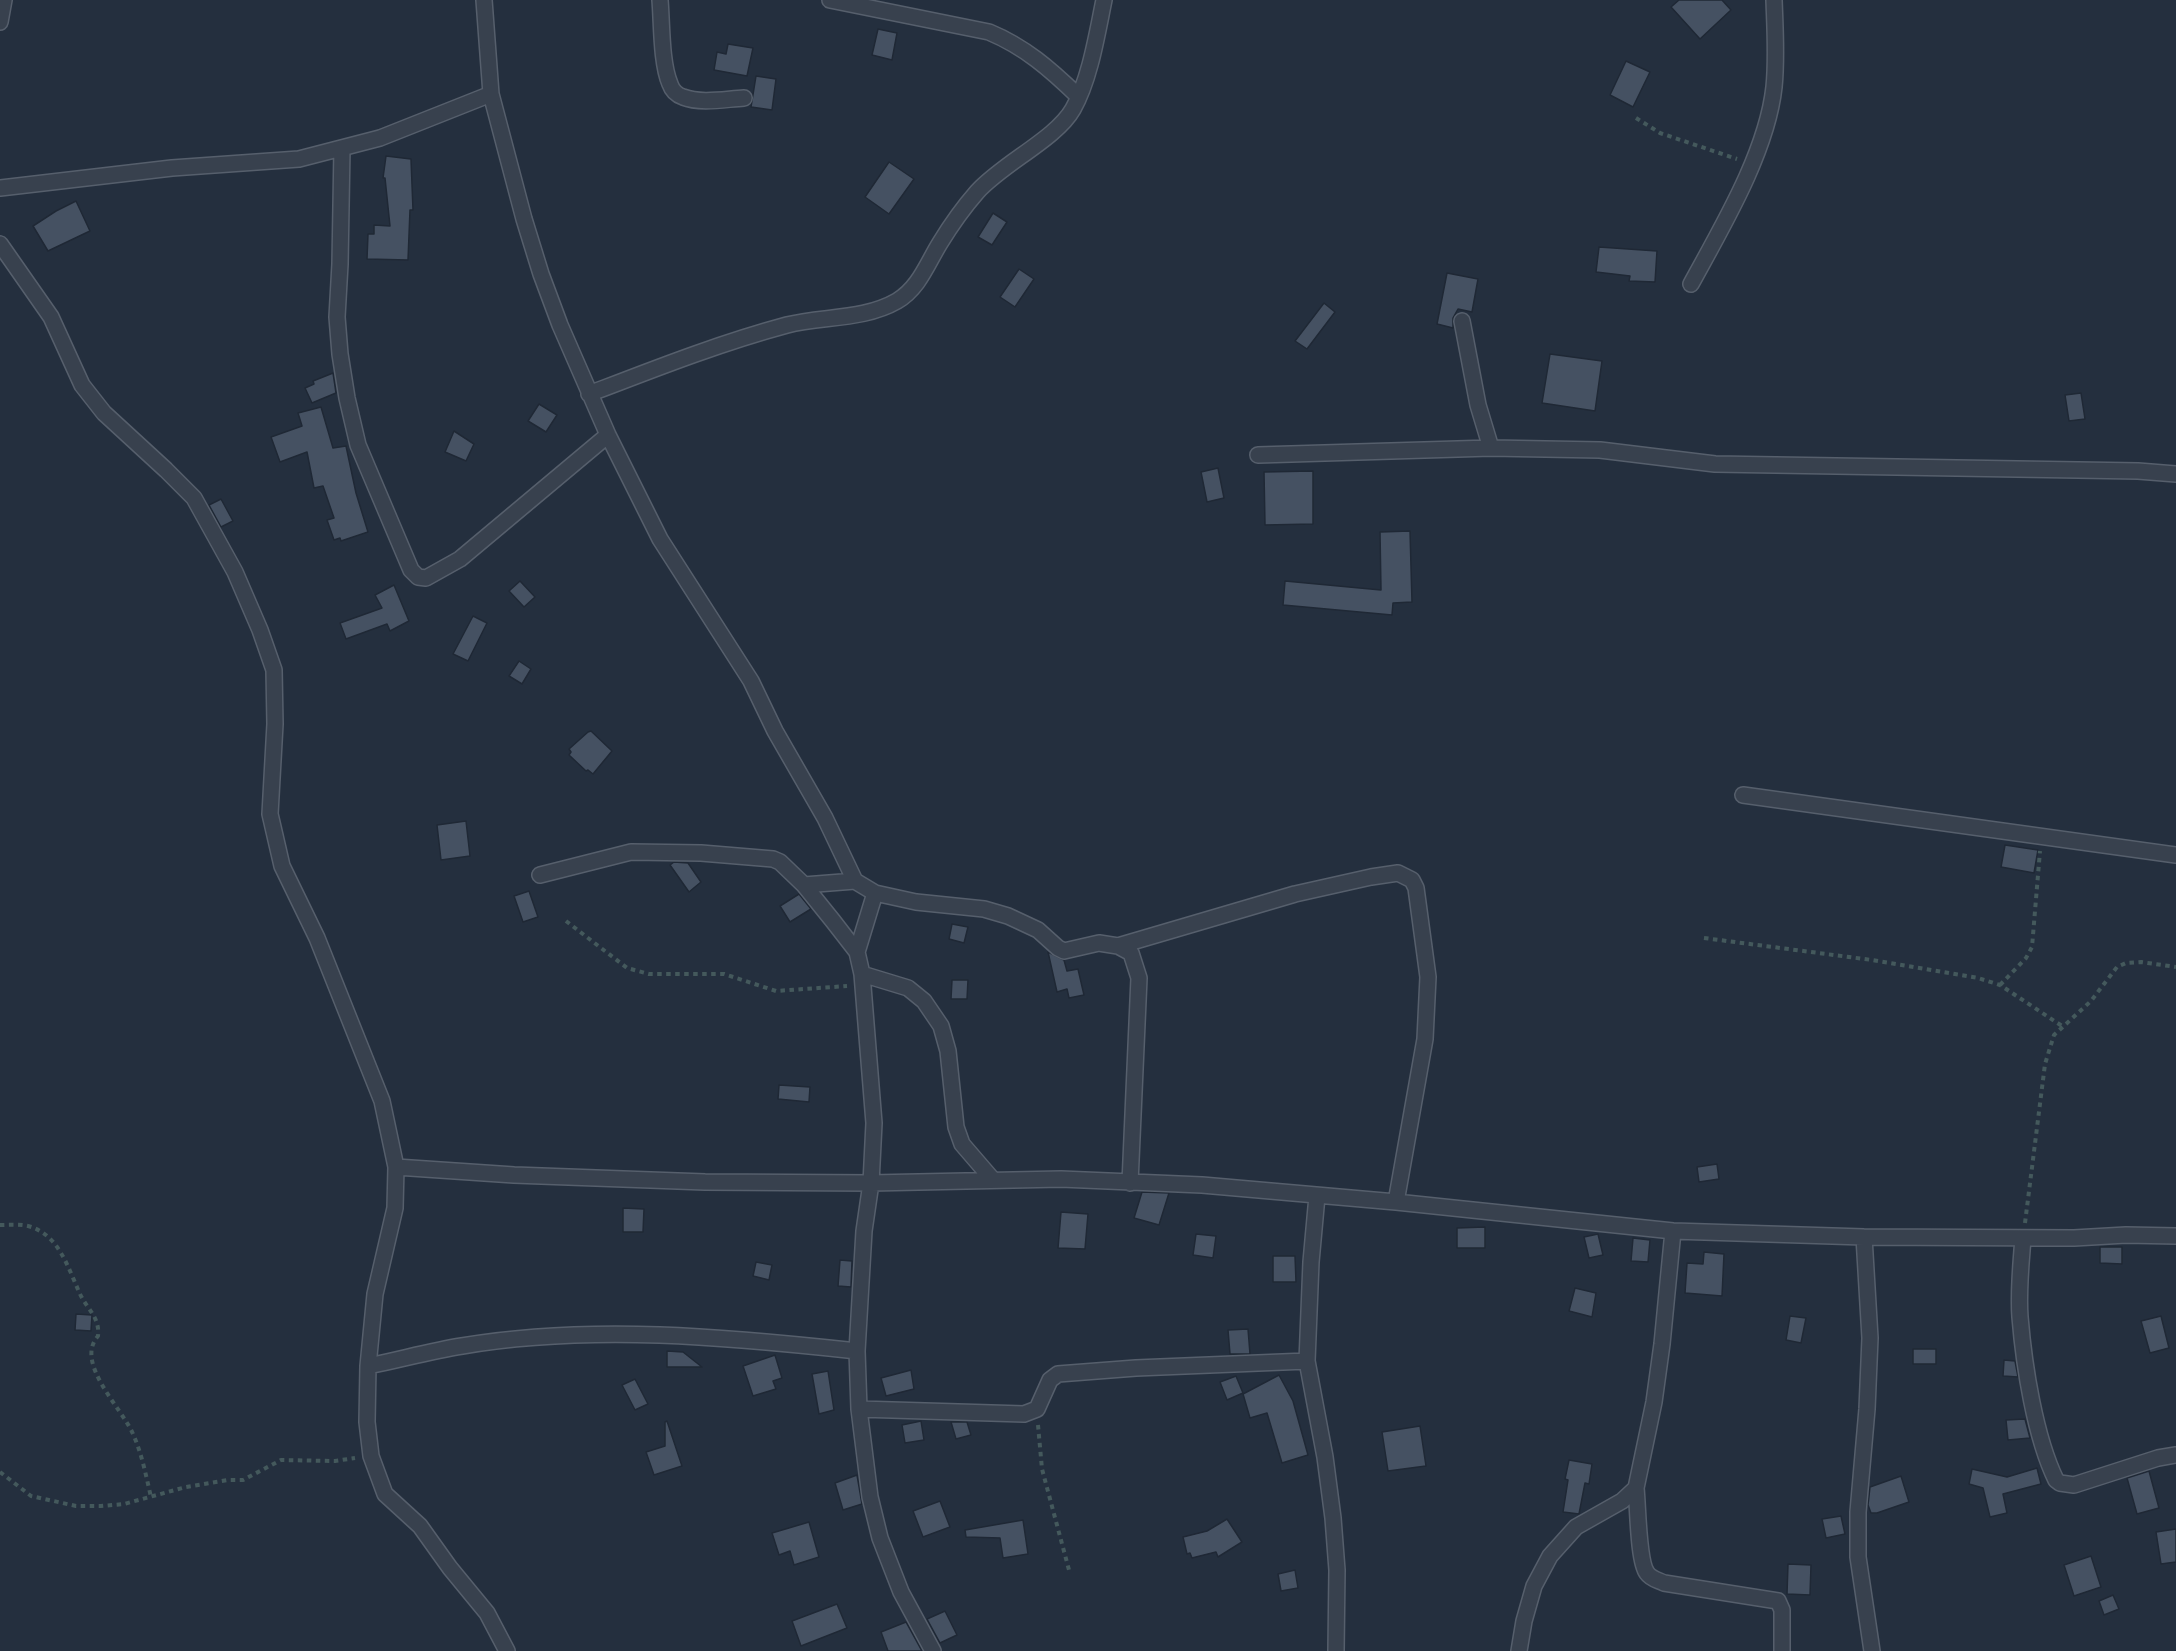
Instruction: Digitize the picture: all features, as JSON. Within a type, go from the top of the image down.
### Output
[{"type":"street","points":[[0,22],[4,0]]},
{"type":"street","points":[[484,0],[491,94],[541,274],[589,394],[660,539],[751,681],[774,731],[825,818],[855,880],[875,893],[916,902],[984,909],[1008,916],[1038,930],[1064,951],[1099,943],[1118,945],[1295,894],[1371,877],[1398,873],[1412,880],[1416,888],[1428,977],[1425,1039],[1396,1202]]},
{"type":"street","points":[[660,0],[666,72],[670,87],[685,98],[708,100],[744,98]]},
{"type":"street","points":[[830,0],[989,32],[1013,42],[1078,96]]},
{"type":"street","points":[[589,394],[644,372],[787,325],[820,318],[854,315],[879,309],[897,301],[913,288],[960,211],[987,181],[1063,123],[1073,110],[1093,53],[1104,0]]},
{"type":"street","points":[[1691,284],[1752,164],[1769,117],[1776,54],[1774,0]]},
{"type":"street","points":[[0,188],[172,168],[299,159],[401,130],[491,94]]},
{"type":"street","points":[[342,148],[337,317],[346,398],[358,445],[411,570],[418,577],[426,578],[460,559],[608,435]]},
{"type":"street","points":[[0,244],[51,317],[82,385],[104,413],[194,498],[235,572],[260,630],[274,670],[275,724],[270,814],[282,866],[317,938],[382,1101],[396,1167],[395,1208],[375,1294],[368,1366],[367,1422],[371,1456],[385,1494],[420,1527],[450,1568],[488,1613],[507,1651]]},
{"type":"street","points":[[1462,321],[1478,405],[1491,448]]},
{"type":"street","points":[[1258,455],[1491,448],[1600,450],[1715,464],[2138,471],[2176,474]]},
{"type":"street","points":[[1743,795],[2176,855]]},
{"type":"street","points":[[540,874],[631,852],[701,853],[773,859],[780,862],[804,885],[857,952],[863,979],[874,1123],[871,1183],[864,1231],[857,1351],[859,1409],[870,1497],[880,1538],[901,1592],[933,1651]]},
{"type":"street","points":[[804,885],[855,880]]},
{"type":"street","points":[[857,952],[875,893]]},
{"type":"street","points":[[1118,945],[1131,953],[1139,978],[1130,1183]]},
{"type":"street","points":[[863,979],[908,988],[924,1001],[941,1026],[948,1051],[956,1127],[959,1136],[971,1156],[993,1180]]},
{"type":"street","points":[[396,1167],[514,1175],[705,1182],[871,1183],[1061,1179],[1202,1185],[1396,1202],[1673,1231],[1864,1238],[2176,1236]]},
{"type":"street","points":[[1317,1196],[1311,1262],[1307,1361],[1325,1457],[1333,1518],[1337,1569],[1336,1651]]},
{"type":"street","points":[[1673,1231],[1654,1402],[1636,1488],[1642,1559],[1646,1572],[1652,1578],[1664,1583],[1778,1601],[1782,1610],[1782,1651]]},
{"type":"street","points":[[1864,1238],[1870,1338],[1867,1408],[1858,1512],[1858,1557],[1872,1651]]},
{"type":"street","points":[[2023,1238],[2020,1316],[2026,1365],[2032,1400],[2056,1480],[2060,1484],[2074,1485],[2158,1458],[2176,1455]]},
{"type":"street","points":[[368,1366],[462,1346],[553,1336],[653,1335],[752,1340],[857,1351]]},
{"type":"street","points":[[859,1409],[1024,1414],[1037,1409],[1050,1380],[1058,1374],[1136,1368],[1307,1361]]},
{"type":"street","points":[[1519,1651],[1524,1620],[1534,1586],[1550,1556],[1576,1527],[1622,1501],[1636,1488]]},
{"type":"path","points":[[1636,118],[1660,133],[1752,164]]},
{"type":"path","points":[[2000,985],[2026,958],[2032,947],[2040,835]]},
{"type":"path","points":[[566,921],[627,968],[649,974],[724,974],[776,991],[863,979]]},
{"type":"path","points":[[1704,938],[1938,970],[1978,978],[2000,985],[2062,1026]]},
{"type":"path","points":[[2023,1238],[2044,1064],[2054,1035],[2091,1001],[2117,967],[2126,963],[2141,962],[2176,967]]},
{"type":"path","points":[[0,1225],[27,1226],[38,1230],[54,1242],[70,1269],[80,1294],[94,1314],[97,1323],[98,1336],[94,1340],[91,1356],[97,1377],[134,1435],[151,1497]]},
{"type":"path","points":[[1037,1409],[1042,1469],[1070,1570]]},
{"type":"path","points":[[0,1472],[31,1496],[76,1506],[101,1506],[124,1504],[186,1487],[228,1480],[243,1480],[281,1460],[335,1461],[371,1456]]},
{"type":"building","points":[[1679,0],[1722,0],[1731,10],[1700,39],[1671,7]]},
{"type":"building","points":[[878,29],[897,33],[892,60],[872,55]]},
{"type":"building","points":[[728,44],[753,48],[747,76],[714,70],[717,52],[726,54]]},
{"type":"building","points":[[1626,61],[1650,72],[1633,107],[1610,95]]},
{"type":"building","points":[[756,76],[776,79],[772,110],[751,107]]},
{"type":"building","points":[[386,156],[411,159],[413,210],[410,210],[408,260],[367,259],[368,234],[374,234],[374,225],[390,226],[385,178],[383,178]]},
{"type":"building","points":[[889,162],[914,179],[889,214],[865,197]]},
{"type":"building","points":[[76,201],[90,231],[48,251],[33,226]]},
{"type":"building","points":[[993,213],[1007,222],[992,245],[978,237]]},
{"type":"building","points":[[1599,247],[1657,251],[1655,282],[1629,281],[1630,276],[1596,272]]},
{"type":"building","points":[[1019,269],[1034,279],[1015,307],[1000,297]]},
{"type":"building","points":[[1447,273],[1478,279],[1472,312],[1458,309],[1453,318],[1453,328],[1437,324]]},
{"type":"building","points":[[1324,303],[1335,312],[1307,349],[1295,341]]},
{"type":"building","points":[[1550,354],[1602,361],[1595,411],[1542,403]]},
{"type":"building","points":[[333,373],[336,393],[312,403],[305,388],[314,384],[313,381]]},
{"type":"building","points":[[2081,393],[2085,419],[2069,421],[2065,395]]},
{"type":"building","points":[[539,404],[557,415],[546,432],[528,421]]},
{"type":"building","points":[[321,407],[333,448],[346,446],[356,493],[368,532],[341,541],[340,538],[334,540],[327,520],[334,518],[323,486],[314,488],[307,452],[280,462],[271,437],[302,426],[298,413]]},
{"type":"building","points":[[454,431],[474,444],[466,461],[445,452]]},
{"type":"building","points":[[1218,468],[1224,498],[1207,502],[1201,472]]},
{"type":"building","points":[[1313,471],[1313,524],[1265,525],[1264,472]]},
{"type":"building","points":[[221,499],[233,521],[221,527],[209,505]]},
{"type":"building","points":[[1410,531],[1412,602],[1393,603],[1392,615],[1283,605],[1285,581],[1381,590],[1380,532]]},
{"type":"building","points":[[520,581],[535,597],[524,607],[509,591]]},
{"type":"building","points":[[394,585],[409,621],[390,631],[387,624],[346,639],[340,623],[382,608],[375,595]]},
{"type":"building","points":[[473,616],[487,623],[468,661],[453,654]]},
{"type":"building","points":[[519,661],[531,669],[522,684],[509,676]]},
{"type":"building","points":[[591,731],[612,751],[593,774],[586,771],[569,755],[571,752],[569,749]]},
{"type":"building","points":[[466,821],[470,856],[441,860],[437,825]]},
{"type":"building","points":[[2005,845],[2038,850],[2034,873],[2001,867]]},
{"type":"building","points":[[674,862],[688,863],[701,882],[689,892],[670,865]]},
{"type":"building","points":[[529,891],[538,917],[523,922],[514,896]]},
{"type":"building","points":[[799,894],[811,909],[790,922],[780,906]]},
{"type":"building","points":[[952,924],[968,927],[964,943],[949,939]]},
{"type":"building","points":[[1048,952],[1064,960],[1067,971],[1078,969],[1084,995],[1069,998],[1067,989],[1057,992]]},
{"type":"building","points":[[952,980],[968,980],[967,999],[951,999]]},
{"type":"building","points":[[779,1085],[810,1087],[809,1102],[778,1099]]},
{"type":"building","points":[[1717,1164],[1719,1179],[1699,1182],[1697,1167]]},
{"type":"building","points":[[1142,1192],[1169,1193],[1159,1225],[1134,1218]]},
{"type":"building","points":[[623,1208],[644,1209],[643,1232],[623,1232]]},
{"type":"building","points":[[1061,1212],[1088,1214],[1085,1249],[1058,1248]]},
{"type":"building","points":[[1485,1227],[1485,1248],[1457,1248],[1457,1228]]},
{"type":"building","points":[[1196,1234],[1216,1236],[1213,1258],[1193,1255]]},
{"type":"building","points":[[1598,1234],[1603,1255],[1589,1258],[1584,1237]]},
{"type":"building","points":[[1633,1238],[1650,1240],[1648,1262],[1631,1261]]},
{"type":"building","points":[[2100,1247],[2122,1247],[2122,1264],[2100,1263]]},
{"type":"building","points":[[1704,1252],[1724,1254],[1722,1296],[1685,1293],[1687,1263],[1703,1264]]},
{"type":"building","points":[[1273,1256],[1295,1256],[1296,1282],[1273,1282]]},
{"type":"building","points":[[840,1260],[852,1261],[851,1287],[838,1286]]},
{"type":"building","points":[[756,1262],[772,1265],[769,1280],[753,1276]]},
{"type":"building","points":[[1575,1288],[1596,1293],[1592,1317],[1569,1311]]},
{"type":"building","points":[[76,1314],[92,1315],[91,1331],[75,1330]]},
{"type":"building","points":[[1790,1316],[1806,1318],[1801,1343],[1786,1340]]},
{"type":"building","points":[[2161,1316],[2169,1348],[2150,1353],[2141,1321]]},
{"type":"building","points":[[1248,1329],[1250,1354],[1230,1354],[1228,1330]]},
{"type":"building","points":[[1913,1349],[1936,1349],[1936,1364],[1913,1364]]},
{"type":"building","points":[[667,1351],[683,1352],[702,1367],[667,1367]]},
{"type":"building","points":[[775,1355],[782,1378],[773,1381],[776,1389],[753,1396],[743,1366]]},
{"type":"building","points":[[2004,1360],[2015,1361],[2018,1377],[2003,1376]]},
{"type":"building","points":[[911,1370],[914,1389],[886,1396],[881,1378]]},
{"type":"building","points":[[828,1371],[834,1410],[819,1414],[812,1374]]},
{"type":"building","points":[[1279,1375],[1293,1401],[1308,1455],[1282,1463],[1267,1413],[1250,1418],[1243,1394]]},
{"type":"building","points":[[1236,1376],[1243,1393],[1227,1400],[1220,1382]]},
{"type":"building","points":[[635,1379],[648,1404],[635,1410],[622,1385]]},
{"type":"building","points":[[2025,1419],[2030,1438],[2008,1440],[2006,1420]]},
{"type":"building","points":[[667,1421],[682,1466],[654,1475],[646,1452],[665,1446],[665,1422]]},
{"type":"building","points":[[921,1421],[924,1440],[905,1443],[902,1425]]},
{"type":"building","points":[[951,1422],[967,1422],[971,1435],[956,1439]]},
{"type":"building","points":[[1420,1426],[1426,1466],[1388,1471],[1382,1432]]},
{"type":"building","points":[[1569,1460],[1592,1464],[1589,1484],[1585,1483],[1579,1514],[1563,1512]]},
{"type":"building","points":[[2037,1468],[2041,1484],[2003,1494],[2007,1513],[1990,1517],[1983,1488],[1969,1484],[1972,1469],[2007,1477]]},
{"type":"building","points":[[2149,1471],[2159,1508],[2137,1514],[2127,1478]]},
{"type":"building","points":[[857,1475],[862,1504],[843,1510],[835,1483]]},
{"type":"building","points":[[1901,1476],[1909,1502],[1871,1513],[1868,1505],[1870,1487]]},
{"type":"building","points":[[940,1501],[950,1527],[923,1537],[913,1511]]},
{"type":"building","points":[[1841,1516],[1845,1534],[1826,1538],[1822,1519]]},
{"type":"building","points":[[1227,1519],[1242,1542],[1218,1557],[1216,1552],[1192,1558],[1190,1553],[1187,1554],[1183,1537],[1207,1531]]},
{"type":"building","points":[[1023,1520],[1028,1554],[1003,1558],[1000,1538],[966,1537],[965,1530]]},
{"type":"building","points":[[809,1522],[819,1557],[794,1565],[790,1551],[779,1555],[772,1533]]},
{"type":"building","points":[[2176,1529],[2176,1562],[2161,1564],[2156,1532]]},
{"type":"building","points":[[2091,1556],[2101,1587],[2074,1596],[2064,1565]]},
{"type":"building","points":[[1788,1564],[1811,1565],[1810,1595],[1787,1594]]},
{"type":"building","points":[[1295,1570],[1298,1588],[1281,1591],[1278,1574]]},
{"type":"building","points":[[2113,1595],[2119,1609],[2104,1615],[2099,1601]]},
{"type":"building","points":[[837,1604],[847,1628],[801,1646],[792,1621]]},
{"type":"building","points":[[945,1611],[957,1635],[940,1643],[927,1619]]},
{"type":"building","points":[[906,1622],[922,1651],[888,1651],[881,1632]]}]
